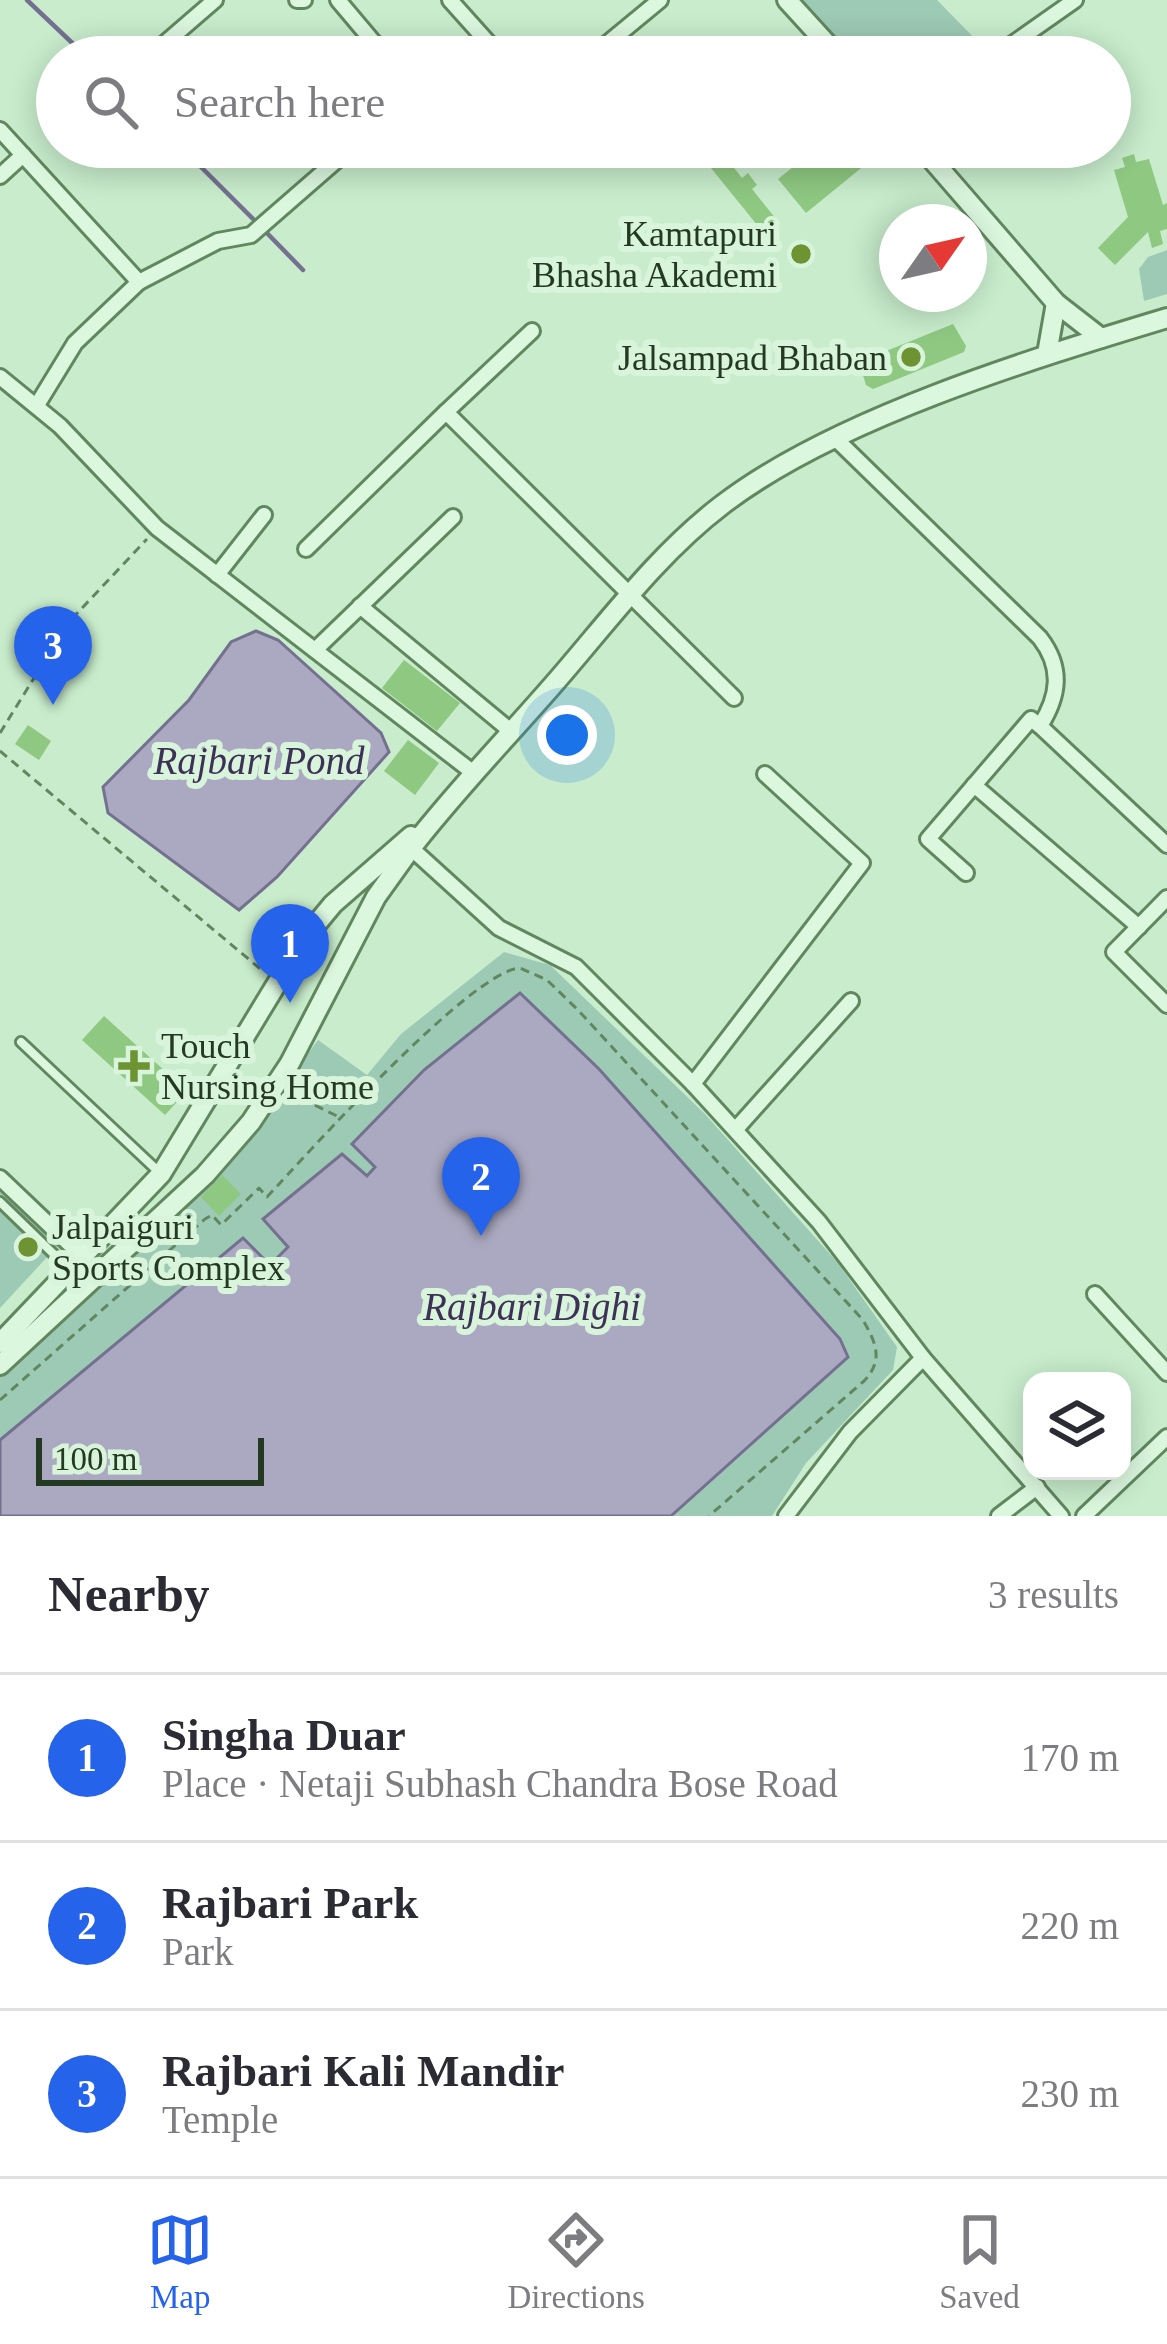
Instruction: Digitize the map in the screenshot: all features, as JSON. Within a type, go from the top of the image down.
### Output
[{"type":"street","points":[[173,36],[215,0]]},
{"type":"street","points":[[338,0],[368,36]]},
{"type":"street","points":[[451,0],[483,36]]},
{"type":"street","points":[[616,36],[660,0]]},
{"type":"street","points":[[787,0],[820,36]]},
{"type":"street","points":[[1024,36],[1075,0]]},
{"type":"street","points":[[0,130],[139,282]]},
{"type":"street","points":[[0,176],[23,155]]},
{"type":"street","points":[[37,405],[75,343],[139,282],[218,241],[251,236],[328,168]]},
{"type":"street","points":[[939,168],[1056,303],[1101,338]]},
{"type":"street","points":[[1047,354],[1056,303]]},
{"type":"street","points":[[0,1365],[161,1224],[226,1153],[264,1104],[376,897],[411,848],[630,596],[719,507],[836,439],[1047,354],[1167,317]]},
{"type":"street","points":[[306,549],[532,331]]},
{"type":"street","points":[[0,377],[37,405],[157,528],[475,773]]},
{"type":"street","points":[[446,412],[734,698]]},
{"type":"street","points":[[836,439],[1046,646],[1057,685],[1053,705],[1040,726]]},
{"type":"street","points":[[217,574],[264,515]]},
{"type":"street","points":[[315,650],[453,517]]},
{"type":"street","points":[[360,606],[512,732]]},
{"type":"street","points":[[966,873],[928,839],[1031,718],[1167,845]]},
{"type":"street","points":[[693,1084],[862,863],[765,774]]},
{"type":"street","points":[[974,785],[1139,927]]},
{"type":"street","points":[[0,1343],[161,1174],[190,1134],[274,981],[332,904],[438,814]]},
{"type":"street","points":[[411,848],[499,928],[576,967],[693,1084],[819,1222],[923,1358],[1061,1516]]},
{"type":"street","points":[[1167,898],[1114,952],[1167,1005]]},
{"type":"street","points":[[736,1129],[850,1001]]},
{"type":"street","points":[[0,1178],[77,1264]]},
{"type":"street","points":[[1095,1294],[1167,1373]]},
{"type":"street","points":[[786,1516],[850,1432],[923,1358]]},
{"type":"street","points":[[1084,1516],[1167,1437]]},
{"type":"street","points":[[999,1516],[1037,1487]]},
{"type":"lane","points":[[21,1042],[161,1174]]},
{"type":"lane","points":[[0,1202],[77,1264]]},
{"type":"path","points":[[0,733],[68,623],[157,528]]},
{"type":"path","points":[[0,751],[274,981]]},
{"type":"path","points":[[0,1400],[212,1215],[221,1226],[259,1188],[267,1197],[341,1118],[484,985],[520,968],[547,980],[578,1010],[718,1160],[863,1320],[878,1361],[864,1381],[709,1516]]},
{"type":"path","points":[[284,1090],[341,1118]]},
{"type":"path","points":[[161,1224],[176,1244]]},
{"type":"green space","points":[[793,0],[937,0],[972,36],[827,36]]},
{"type":"green space","points":[[1167,250],[1167,294],[1144,301],[1139,269],[1148,257]]},
{"type":"green space","name":"Rajbari Dighi","points":[[504,952],[550,965],[704,1113],[838,1263],[897,1347],[893,1370],[806,1463],[772,1516],[0,1516],[0,1376],[59,1315],[231,1158],[318,1040],[367,1075],[401,1034]]},
{"type":"green space","name":"Jalpaiguri Sports Complex","points":[[0,1184],[61,1242],[0,1308]]},
{"type":"water","name":"Rajbari Pond","points":[[256,631],[278,640],[381,733],[389,752],[277,877],[239,910],[108,813],[103,787],[189,700],[231,642]]},
{"type":"water","name":"Rajbari Dighi","points":[[520,993],[599,1069],[840,1339],[848,1357],[671,1516],[0,1516],[0,1440],[243,1238],[270,1265],[288,1247],[263,1219],[342,1154],[367,1176],[375,1167],[352,1144],[424,1070]]},
{"type":"building","points":[[1131,155],[1136,162],[1149,159],[1163,205],[1167,203],[1167,229],[1160,231],[1163,244],[1152,248],[1148,232],[1115,265],[1098,248],[1128,217],[1114,170],[1131,168]]},
{"type":"building","points":[[711,168],[734,168],[742,178],[748,173],[757,185],[752,189],[776,219],[762,231]]},
{"type":"building","points":[[792,168],[861,168],[806,213],[778,179]]},
{"type":"building","name":"Jalsampad Bhaban","points":[[953,324],[966,346],[964,352],[873,389],[866,385],[859,362]]},
{"type":"building","points":[[404,660],[460,703],[437,731],[382,688]]},
{"type":"building","points":[[28,725],[51,741],[39,760],[15,744]]},
{"type":"building","points":[[408,740],[439,763],[415,795],[384,771]]},
{"type":"building","name":"Touch Nursing Home","points":[[104,1016],[187,1091],[165,1115],[82,1040]]},
{"type":"building","points":[[222,1175],[241,1194],[219,1216],[201,1197]]},
{"type":"waterway","points":[[27,0],[65,36]]},
{"type":"waterway","points":[[202,168],[257,223]]},
{"type":"waterway","points":[[265,231],[303,270]]},
{"type":"place","name":"Kamtapuri Bhasha Akademi","points":[[801,254]]},
{"type":"place","name":"Jalsampad Bhaban","points":[[911,357]]},
{"type":"place","name":"Rajbari Kali Mandir","points":[[53,705]]},
{"type":"place","name":"Singha Duar","points":[[290,1003]]},
{"type":"place","name":"Touch Nursing Home","points":[[134,1066]]},
{"type":"place","name":"Rajbari Park","points":[[481,1236]]},
{"type":"place","name":"Jalpaiguri Sports Complex","points":[[28,1247]]}]
